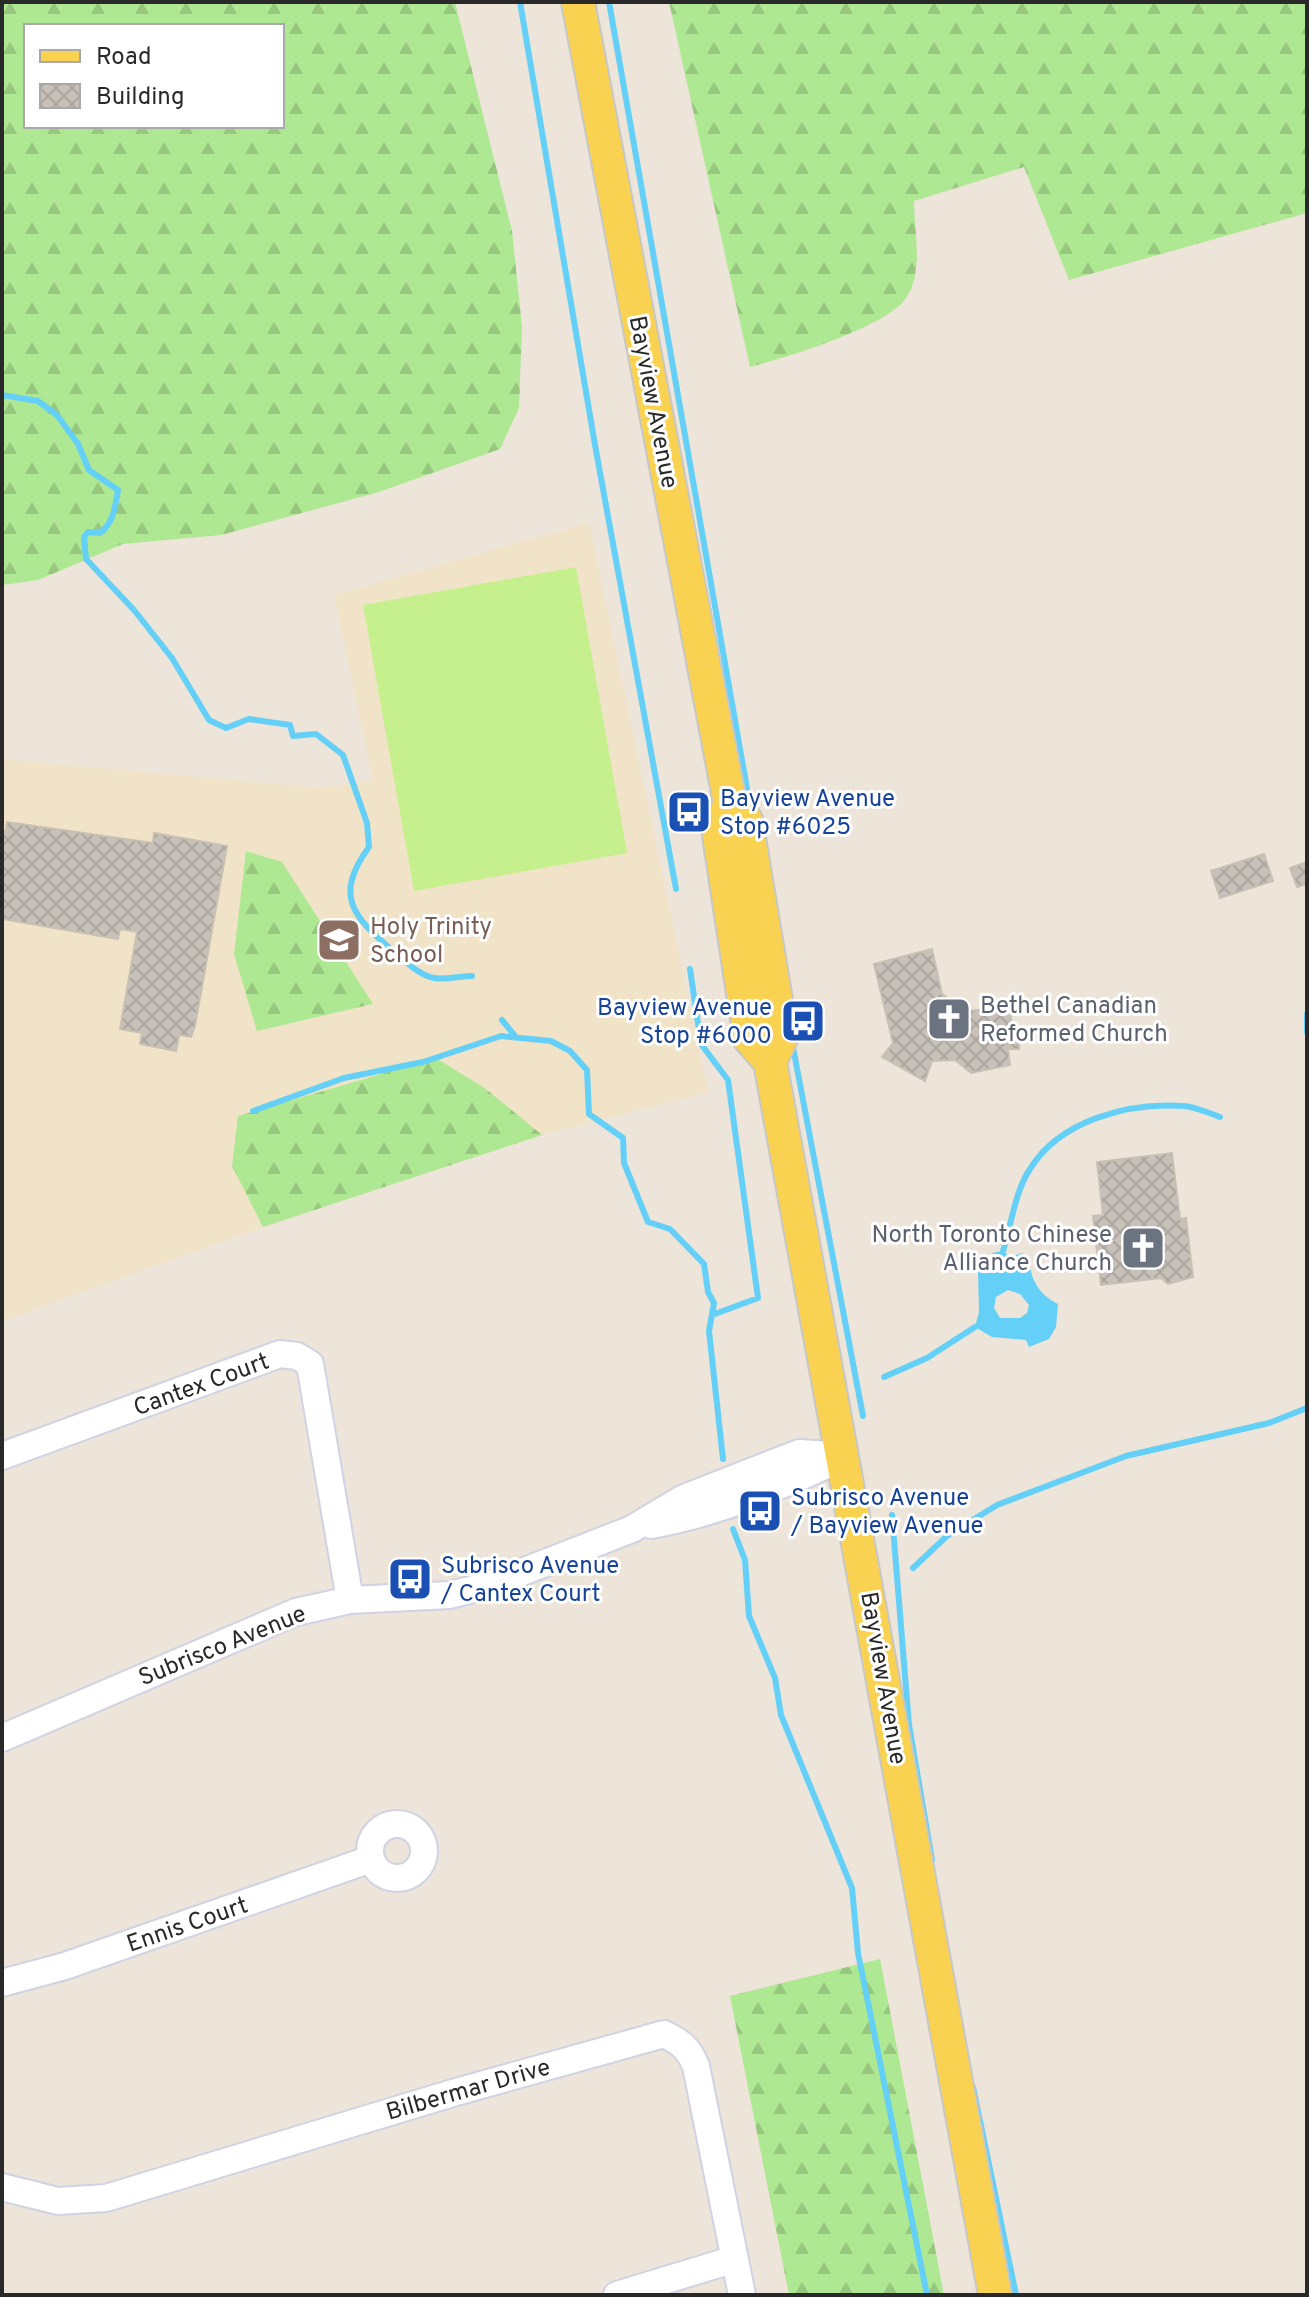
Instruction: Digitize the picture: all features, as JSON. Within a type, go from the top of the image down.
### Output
[{"type":"main road","name":"Bayview Avenue","points":[[578,2],[730,803],[718,829],[750,1039],[770,1062],[995,2295]]},
{"type":"street","name":"Cantex Court","points":[[2,1456],[280,1354],[297,1356],[310,1364],[350,1600]]},
{"type":"street","name":"Subrisco Avenue","points":[[2,1738],[296,1612],[350,1600],[450,1595],[470,1590],[632,1529],[690,1518],[803,1476],[844,1456]]},
{"type":"street","name":"Ennis Court","points":[[2,1983],[65,1966],[371,1859]]},
{"type":"street","name":"Bilbermar Drive","points":[[2,2187],[58,2201],[106,2198],[456,2092],[664,2034],[691,2052],[696,2066],[742,2295]]},
{"type":"street","points":[[617,2295],[735,2259]]},
{"type":"shaded area","name":"Holy Trinity School","points":[[589,523],[708,1092],[542,1135],[263,1227],[2,1321],[2,759],[322,788],[373,780],[334,595]]},
{"type":"green space","points":[[2,2],[455,2],[512,231],[522,327],[519,408],[500,449],[379,492],[221,535],[123,544],[38,580],[2,585]]},
{"type":"green space","points":[[669,2],[1307,2],[1307,213],[1069,280],[1024,167],[914,201],[915,276],[906,298],[895,309],[879,320],[834,340],[750,367]]},
{"type":"green space","points":[[576,567],[627,853],[414,891],[363,605]]},
{"type":"green space","points":[[246,851],[282,862],[373,1004],[257,1031],[234,954]]},
{"type":"green space","points":[[436,1058],[486,1089],[542,1135],[263,1227],[232,1166],[238,1116]]},
{"type":"green space","points":[[880,1959],[944,2295],[789,2295],[730,1996]]},
{"type":"water","points":[[1003,1251],[1010,1257],[1022,1253],[1029,1257],[1036,1285],[1045,1296],[1058,1304],[1056,1327],[1049,1339],[1029,1347],[1026,1340],[992,1337],[975,1327],[979,1312],[978,1270],[988,1264],[992,1253]],"holes":[[[1008,1290],[1020,1294],[1029,1305],[1027,1313],[1020,1318],[1000,1318],[994,1308],[996,1297]]]},
{"type":"building","points":[[7,822],[153,843],[154,833],[227,846],[195,1026],[191,1037],[179,1035],[176,1051],[140,1044],[142,1033],[120,1029],[137,932],[120,929],[118,939],[2,919],[2,831],[6,831]]},
{"type":"building","points":[[1264,854],[1273,881],[1220,898],[1211,871]]},
{"type":"building","points":[[1307,862],[1307,884],[1297,887],[1290,868]]},
{"type":"building","name":"Bethel Canadian Reformed Church","points":[[932,949],[942,994],[966,1011],[1011,1007],[1011,1027],[1018,1027],[1019,1049],[1008,1049],[1010,1065],[971,1073],[955,1060],[932,1061],[925,1081],[882,1057],[893,1043],[874,964]]},
{"type":"building","name":"North Toronto Chinese Alliance Church","points":[[1172,1153],[1180,1219],[1186,1218],[1193,1277],[1168,1284],[1161,1278],[1101,1285],[1093,1216],[1103,1215],[1097,1162]]},
{"type":"waterway","points":[[520,2],[595,445],[676,889]]},
{"type":"waterway","points":[[609,2],[750,806]]},
{"type":"waterway","points":[[2,395],[38,401],[57,415],[78,444],[89,470],[118,490],[108,524],[100,533],[88,532],[84,537],[86,559],[134,610],[172,658],[209,720],[226,728],[249,719],[290,725],[293,736],[316,734],[343,755],[367,823],[369,847],[358,864],[350,892],[358,915],[378,938],[422,974],[438,978],[472,976]]},
{"type":"waterway","points":[[690,969],[701,1044],[728,1080],[758,1298],[712,1315]]},
{"type":"waterway","points":[[1307,1014],[1307,1032]]},
{"type":"waterway","points":[[502,1020],[515,1036]]},
{"type":"waterway","points":[[253,1111],[344,1078],[423,1062],[501,1036],[551,1041],[570,1051],[587,1070],[589,1114],[623,1138],[624,1163],[648,1222],[670,1229],[704,1264],[708,1292],[714,1303],[709,1331],[723,1459]]},
{"type":"waterway","points":[[792,1042],[863,1416]]},
{"type":"waterway","points":[[1003,1251],[1017,1198],[1030,1169],[1043,1152],[1077,1126],[1119,1111],[1141,1107],[1189,1107],[1220,1117]]},
{"type":"waterway","points":[[884,1377],[927,1358],[975,1327]]},
{"type":"waterway","points":[[913,1568],[947,1536],[997,1505],[1126,1456],[1269,1423],[1307,1408]]},
{"type":"waterway","points":[[892,1515],[909,1725],[932,1860]]},
{"type":"waterway","points":[[733,1529],[745,1560],[749,1616],[775,1678],[781,1715],[852,1888],[858,1953],[927,2295]]},
{"type":"waterway","points":[[973,2087],[1016,2295]]},
{"type":"place","name":"Bayview Avenue Stop #6025","points":[[689,812]]},
{"type":"place","name":"Holy Trinity School","points":[[339,940]]},
{"type":"place","name":"Bethel Canadian Reformed Church","points":[[949,1019]]},
{"type":"place","name":"Bayview Avenue Stop #6000","points":[[803,1021]]},
{"type":"place","name":"North Toronto Chinese Alliance Church","points":[[1143,1248]]},
{"type":"place","name":"Subrisco Avenue / Bayview Avenue","points":[[760,1511]]},
{"type":"place","name":"Subrisco Avenue / Cantex Court","points":[[410,1579]]}]
